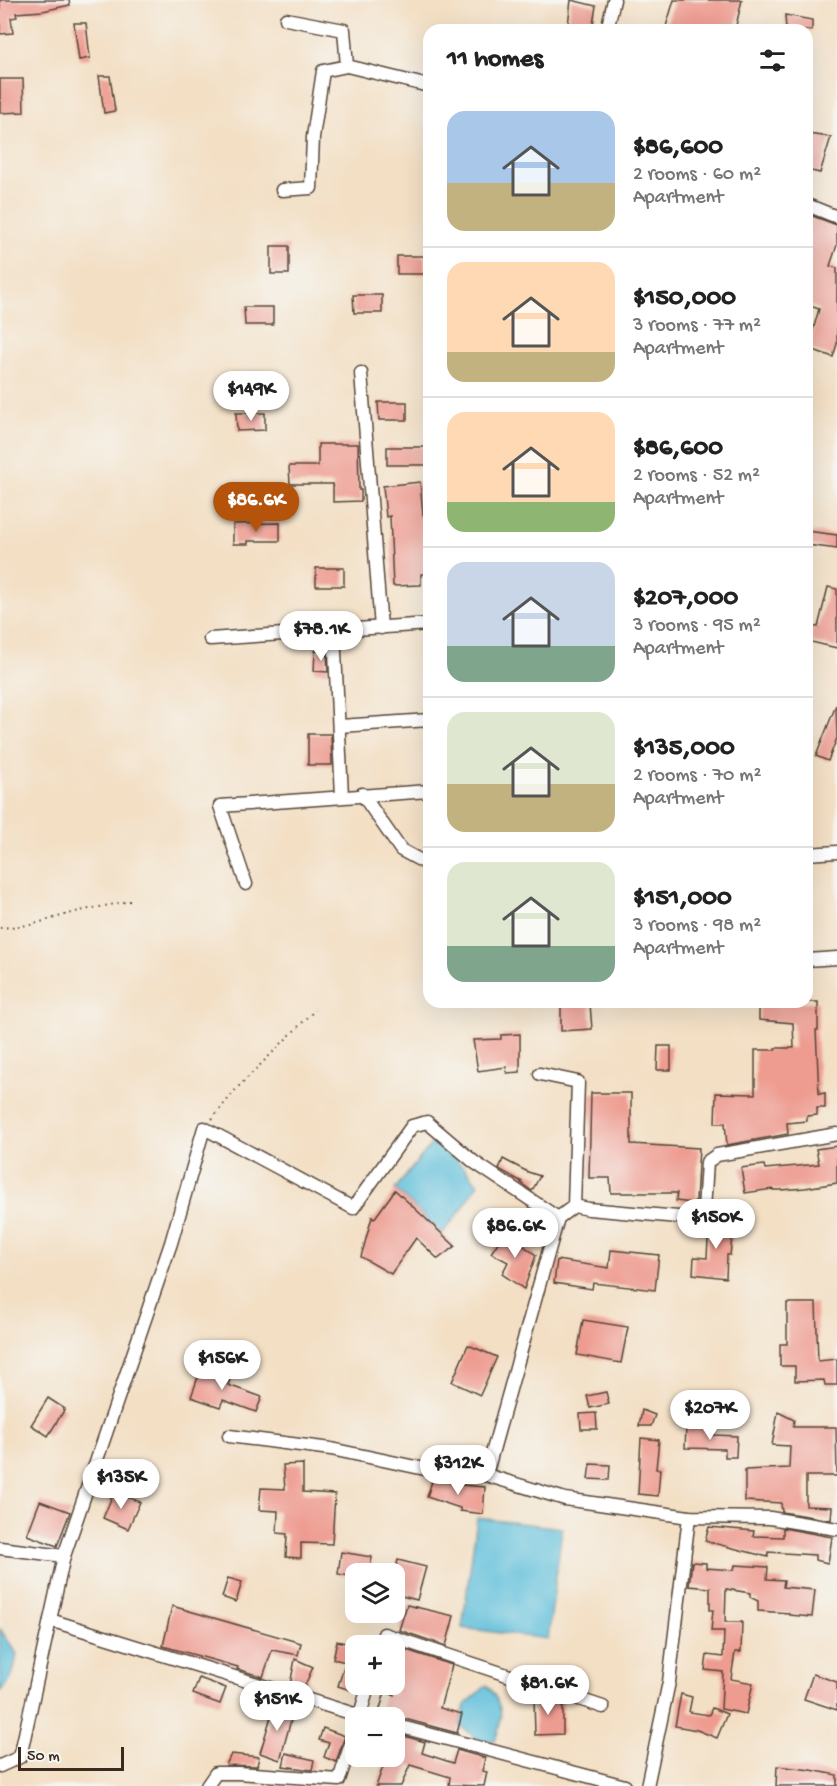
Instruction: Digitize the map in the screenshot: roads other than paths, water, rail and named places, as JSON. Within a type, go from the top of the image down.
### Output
[{"type":"street","points":[[608,24],[614,0]]},
{"type":"street","points":[[286,19],[344,30],[347,66]]},
{"type":"street","points":[[282,190],[311,188],[313,137],[323,71],[347,66],[423,85]]},
{"type":"street","points":[[813,207],[837,217]]},
{"type":"street","points":[[361,373],[381,628]]},
{"type":"street","points":[[210,639],[423,624]]},
{"type":"street","points":[[334,631],[342,796]]},
{"type":"street","points":[[340,726],[423,720]]},
{"type":"street","points":[[246,884],[220,806],[423,791]]},
{"type":"street","points":[[362,795],[401,850],[423,862]]},
{"type":"street","points":[[813,854],[837,852]]},
{"type":"street","points":[[813,960],[837,958]]},
{"type":"street","points":[[540,1074],[578,1082],[574,1206]]},
{"type":"street","points":[[0,1766],[20,1757],[64,1556],[171,1243],[204,1128],[353,1208],[412,1126],[427,1122],[474,1162],[558,1218]]},
{"type":"street","points":[[486,1475],[558,1218],[574,1206],[689,1218],[704,1210],[707,1162],[717,1155],[837,1134]]},
{"type":"street","points":[[229,1436],[331,1449],[425,1469],[486,1475],[565,1499],[689,1517],[770,1518],[837,1529]]},
{"type":"street","points":[[647,1786],[669,1682],[689,1517]]},
{"type":"street","points":[[0,1548],[64,1556]]},
{"type":"street","points":[[50,1620],[345,1712]]},
{"type":"street","points":[[405,1641],[603,1707]]},
{"type":"street","points":[[405,1728],[625,1786]]},
{"type":"street","points":[[207,1786],[216,1773],[339,1780],[345,1762]]},
{"type":"water","points":[[433,1142],[464,1167],[478,1184],[442,1234],[395,1189]]},
{"type":"water","points":[[477,1518],[562,1528],[548,1639],[462,1628]]},
{"type":"water","points":[[0,1629],[17,1654],[10,1680],[0,1691]]},
{"type":"water","points":[[487,1685],[499,1705],[501,1718],[495,1740],[482,1742],[460,1726],[465,1705]]}]
